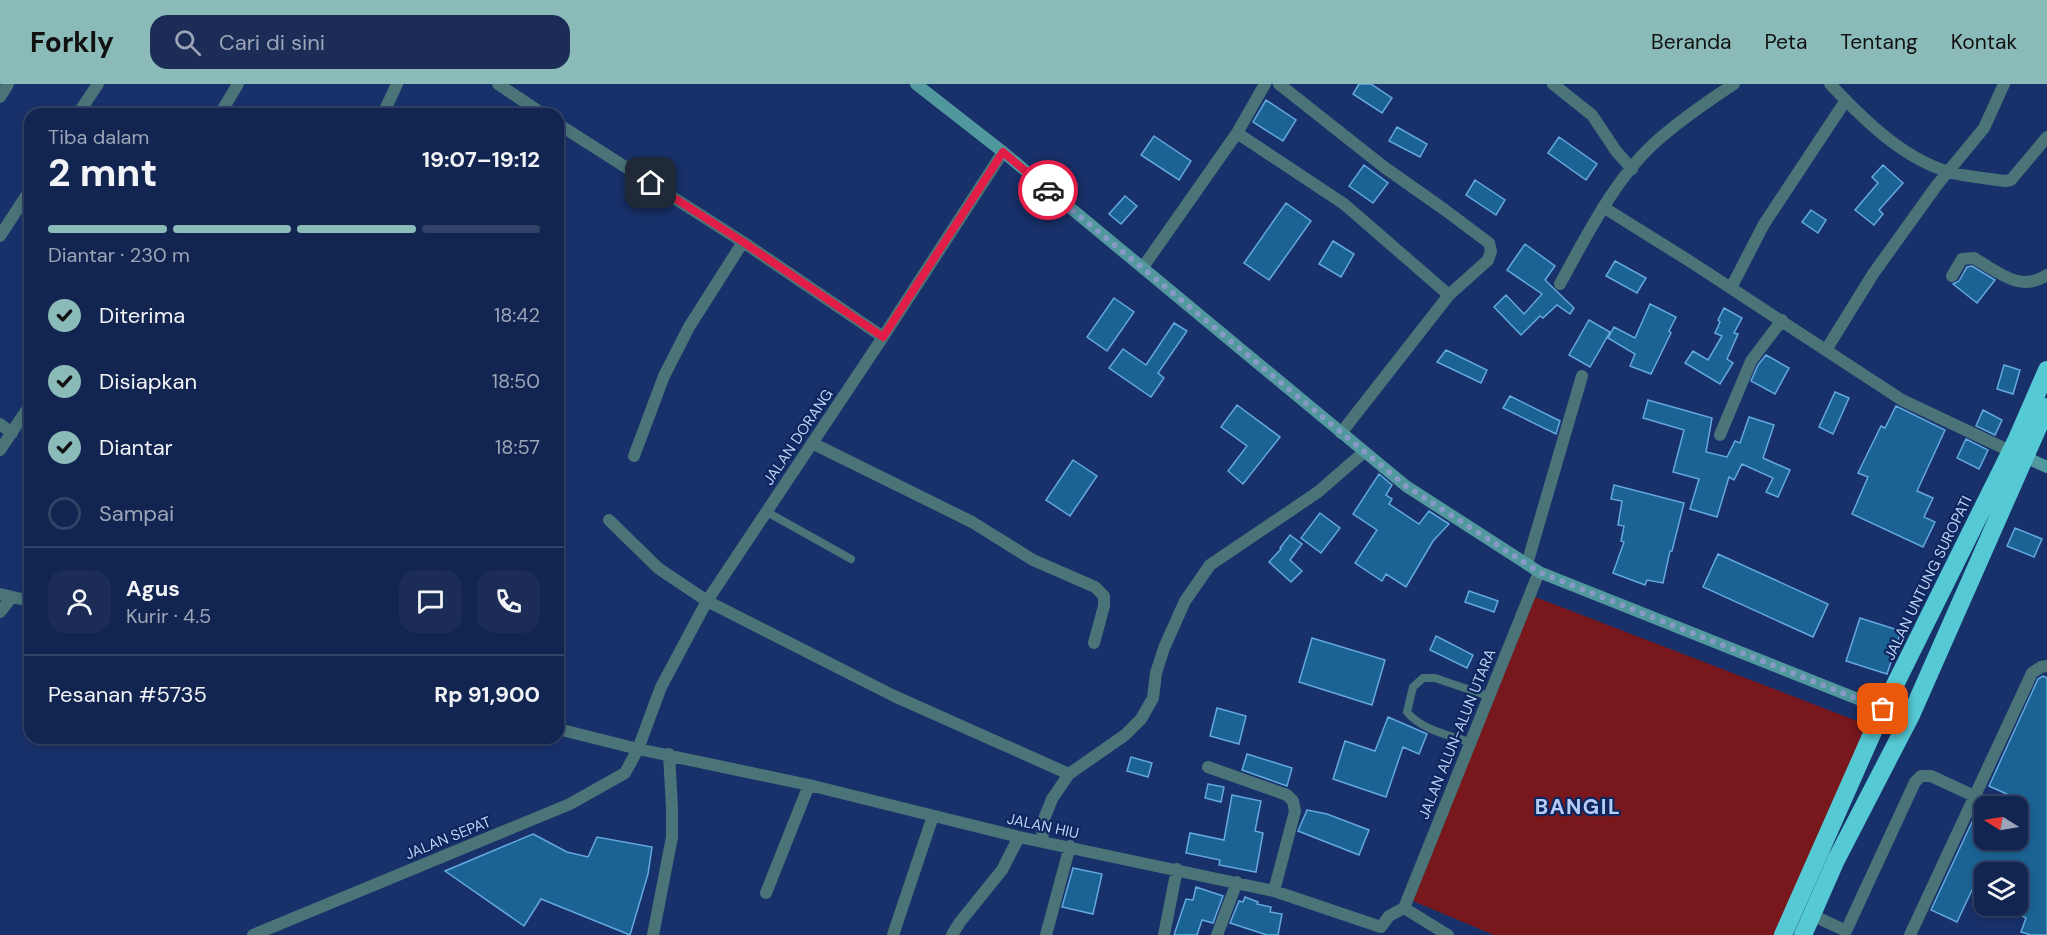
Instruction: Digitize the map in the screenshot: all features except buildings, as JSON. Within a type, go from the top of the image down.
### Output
[{"type":"highway","name":"JALAN UNTUNG SUROPATI","points":[[1803,935],[1836,860],[1911,715],[2018,454],[2016,441],[2047,370]]},
{"type":"highway","name":"JALAN UNTUNG SUROPATI","points":[[1784,935],[1883,709],[2018,454],[2047,407]]},
{"type":"main road","points":[[916,84],[1003,152],[1406,486],[1539,572],[1883,709]]},
{"type":"main road","points":[[2018,454],[2047,466]]},
{"type":"street","points":[[0,97],[8,84]]},
{"type":"street","points":[[82,108],[98,84]]},
{"type":"street","points":[[224,108],[238,84]]},
{"type":"street","points":[[386,108],[397,84]]},
{"type":"street","points":[[498,84],[533,108]]},
{"type":"street","points":[[1143,267],[1237,133],[1265,84]]},
{"type":"street","points":[[1279,84],[1384,167],[1489,243],[1491,251],[1488,260],[1449,295],[1341,433]]},
{"type":"street","points":[[1553,84],[1592,115],[1616,151],[1632,169]]},
{"type":"street","points":[[1560,284],[1604,207],[1632,169],[1658,140],[1734,84]]},
{"type":"street","points":[[1826,350],[1873,274],[1983,128],[2004,84]]},
{"type":"street","points":[[1731,288],[1839,90],[1877,130],[1898,146],[1923,162],[1948,172],[2011,180],[2047,137]]},
{"type":"street","points":[[564,128],[743,242],[883,337]]},
{"type":"street","points":[[1237,133],[1344,204],[1449,295]]},
{"type":"street","name":"JALAN DORANG","points":[[638,749],[661,687],[707,601],[1003,152]]},
{"type":"street","points":[[0,236],[24,199]]},
{"type":"street","points":[[1604,207],[1782,320],[1902,400],[2018,454]]},
{"type":"street","points":[[634,456],[664,376],[688,327],[743,242]]},
{"type":"street","points":[[1952,276],[1962,259],[1969,257],[2009,279],[2022,283],[2034,282],[2047,275]]},
{"type":"street","points":[[1720,435],[1751,361],[1782,320]]},
{"type":"street","points":[[1527,564],[1582,376]]},
{"type":"street","points":[[0,450],[24,414]]},
{"type":"street","points":[[0,424],[12,433]]},
{"type":"street","points":[[812,443],[972,522],[1033,560],[1095,587],[1104,596],[1104,606],[1094,643]]},
{"type":"street","points":[[1043,840],[1042,824],[1052,799],[1069,774],[1125,735],[1141,720],[1153,698],[1156,674],[1164,648],[1185,601],[1210,565],[1318,492],[1364,452]]},
{"type":"street","points":[[609,520],[658,568],[707,601],[894,696],[1069,774]]},
{"type":"street","name":"JALAN ALUN-ALUN UTARA","points":[[1404,908],[1539,572]]},
{"type":"street","points":[[0,612],[6,595],[24,600]]},
{"type":"street","points":[[1812,915],[1849,933],[1915,782],[1921,776],[1931,776],[1975,796],[2032,673],[2047,666]]},
{"type":"street","name":"JALAN HIU","points":[[564,730],[638,749],[809,785],[1019,837],[1043,840],[1274,891],[1379,931],[1389,916],[1404,908]]},
{"type":"street","name":"JALAN SEPAT","points":[[253,935],[570,804],[625,773],[638,749]]},
{"type":"street","points":[[653,935],[672,837],[669,754]]},
{"type":"street","points":[[1208,767],[1287,795],[1293,801],[1295,811],[1274,891]]},
{"type":"street","points":[[766,893],[809,785]]},
{"type":"street","points":[[1910,935],[1974,798]]},
{"type":"street","points":[[893,935],[933,816]]},
{"type":"street","points":[[952,935],[1002,870],[1019,837]]},
{"type":"street","points":[[1046,935],[1070,846]]},
{"type":"street","points":[[1164,935],[1177,869]]},
{"type":"street","points":[[1217,935],[1237,882]]},
{"type":"street","points":[[1404,908],[1448,935]]},
{"type":"lane","points":[[767,512],[851,559]]},
{"type":"lane","points":[[1469,742],[1414,721],[1407,712],[1413,687],[1423,678],[1435,678],[1488,696]]},
{"type":"shaded area","points":[[1535,597],[1870,726],[1775,935],[1494,935],[1413,901]]},
{"type":"way so far","points":[[1048,190],[1406,486],[1539,572],[1883,709]]},
{"type":"district","name":"BANGIL","points":[[1578,807]]},
{"type":"route","points":[[651,183],[883,337],[1003,152],[1048,190]]}]
